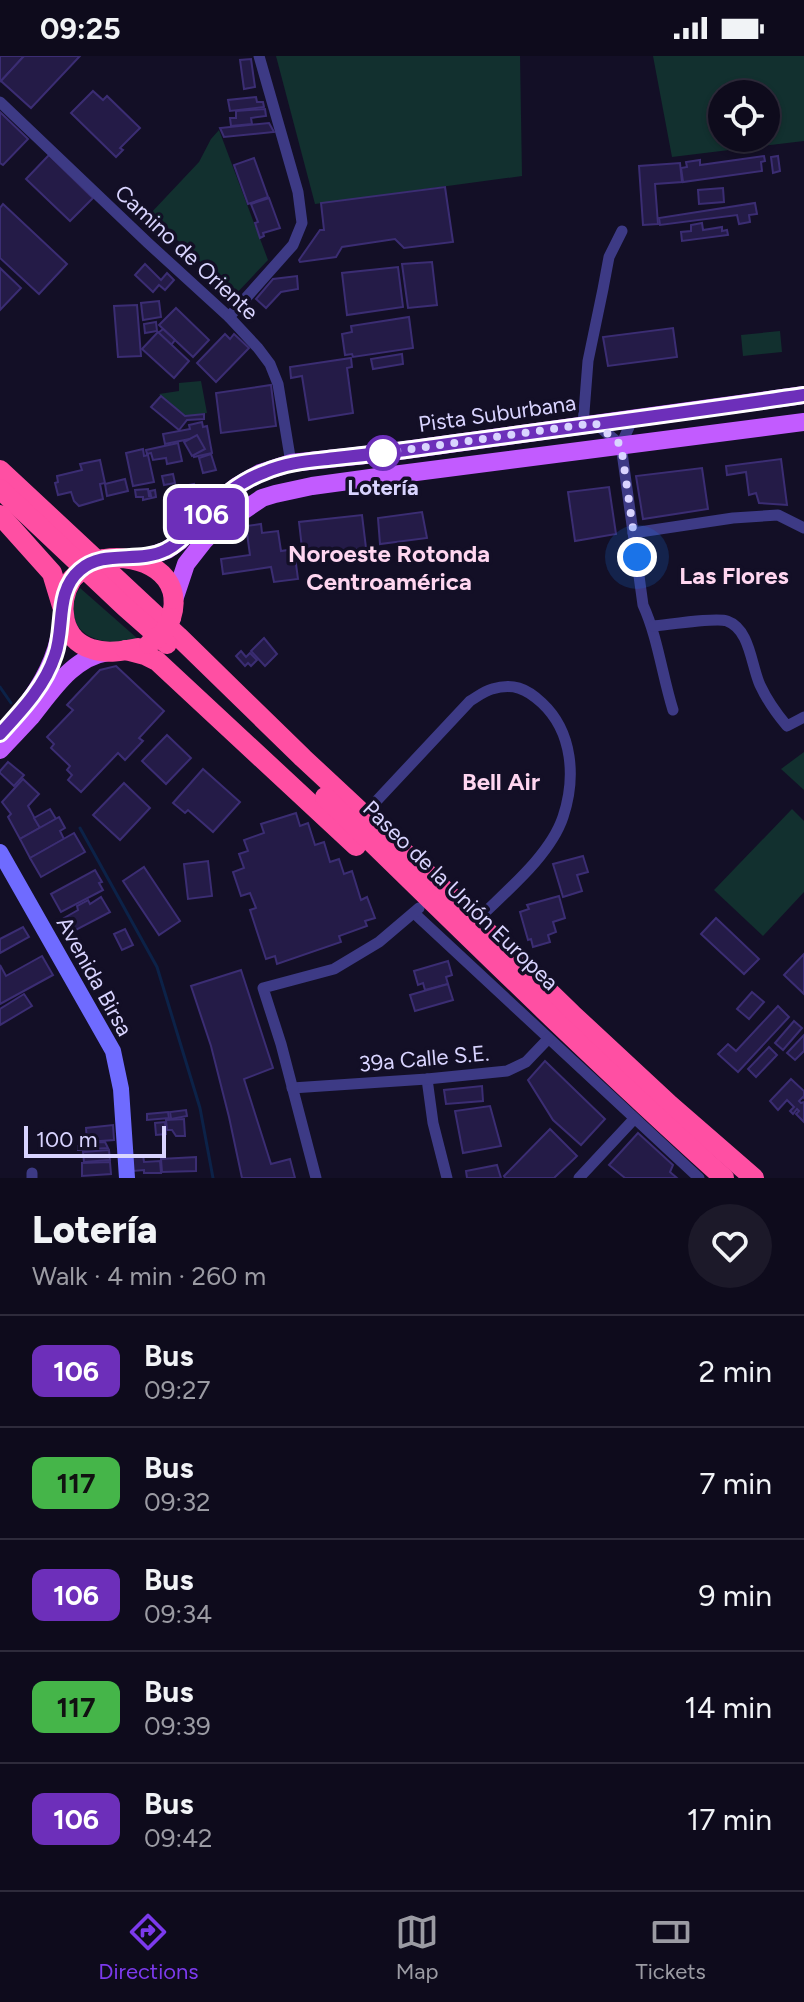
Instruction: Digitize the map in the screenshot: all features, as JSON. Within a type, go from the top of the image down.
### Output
[{"type":"highway","points":[[0,455],[99,549],[117,558],[150,565],[164,576],[171,588],[169,626]]},
{"type":"highway","points":[[0,470],[169,626]]},
{"type":"highway","points":[[0,489],[125,607],[169,626]]},
{"type":"highway","points":[[0,515],[52,573],[66,626],[72,636],[97,651],[121,651],[145,655],[157,661],[419,908],[470,927]]},
{"type":"highway","points":[[63,611],[64,595],[72,579],[89,563],[117,558]]},
{"type":"highway","points":[[121,651],[169,626]]},
{"type":"highway","name":"Paseo de la Unión Europea","points":[[169,626],[226,668],[397,836],[470,927],[754,1178]]},
{"type":"highway","name":"Paseo de la Unión Europea","points":[[169,626],[303,758],[433,879]]},
{"type":"highway","name":"Paseo de la Unión Europea","points":[[169,626],[637,1099],[724,1178]]},
{"type":"main road","name":"Pista Suburbana","points":[[117,558],[150,556],[167,550],[237,486],[260,473],[291,463],[804,395]]},
{"type":"main road","points":[[218,527],[262,498],[292,489],[804,422]]},
{"type":"main road","points":[[169,626],[183,572],[190,559],[242,504],[290,474],[291,463]]},
{"type":"main road","points":[[0,734],[46,676],[56,654],[63,611]]},
{"type":"main road","points":[[0,750],[76,666],[95,655],[121,651]]},
{"type":"street","points":[[229,317],[293,245],[302,223],[298,192],[258,57]]},
{"type":"street","name":"Camino de Oriente","points":[[0,102],[229,317],[258,348],[274,372],[291,463]]},
{"type":"street","points":[[621,445],[589,424],[591,347],[609,257],[622,231]]},
{"type":"street","points":[[633,418],[621,445],[633,533],[643,605],[653,626],[673,710]]},
{"type":"street","points":[[633,533],[733,518],[778,515],[804,528]]},
{"type":"street","points":[[653,626],[724,619],[735,625],[744,636],[759,683],[773,709],[787,726],[804,717]]},
{"type":"street","points":[[368,810],[470,701],[490,689],[519,686],[549,710],[563,730],[569,753],[570,790],[562,821],[530,866],[470,927]]},
{"type":"street","name":"Avenida Birsa","points":[[0,852],[113,1051],[121,1089],[127,1178]]},
{"type":"street","points":[[316,1178],[263,988],[334,969],[379,942],[419,908],[548,1039],[699,1178]]},
{"type":"street","name":"39a Calle S.E.","points":[[292,1088],[507,1071],[526,1062],[548,1039]]},
{"type":"street","points":[[427,1079],[433,1123],[447,1178]]},
{"type":"street","points":[[579,1178],[634,1119]]},
{"type":"green space","points":[[276,56],[520,56],[522,176],[315,204]]},
{"type":"green space","points":[[653,56],[804,56],[804,141],[780,144],[780,80],[708,80],[708,152],[713,152],[672,157]]},
{"type":"green space","points":[[219,130],[268,260],[235,295],[150,214],[199,162]]},
{"type":"green space","points":[[780,331],[782,352],[743,356],[741,335]]},
{"type":"green space","points":[[201,381],[207,413],[185,416],[159,394],[179,391],[179,383]]},
{"type":"green space","points":[[80,588],[138,639],[105,641],[86,634],[74,618],[74,601]]},
{"type":"green space","points":[[804,752],[804,790],[781,769]]},
{"type":"green space","points":[[792,809],[804,821],[804,892],[763,936],[714,890]]},
{"type":"building","points":[[0,56],[24,56],[1,81],[0,79]]},
{"type":"building","points":[[24,56],[80,56],[31,108],[1,81]]},
{"type":"building","points":[[251,59],[255,87],[244,89],[240,60]]},
{"type":"building","points":[[93,91],[103,100],[107,96],[140,128],[120,148],[123,150],[116,157],[71,113]]},
{"type":"building","points":[[256,97],[264,107],[230,111],[228,100]]},
{"type":"building","points":[[265,109],[266,116],[251,118],[252,124],[231,126],[230,118],[236,118],[236,111]]},
{"type":"building","points":[[0,112],[28,139],[3,165],[0,163]]},
{"type":"building","points":[[269,123],[274,132],[224,137],[220,128]]},
{"type":"building","points":[[49,155],[93,198],[70,221],[26,179]]},
{"type":"building","points":[[764,156],[762,171],[683,182],[681,168],[687,167],[686,162],[700,160],[700,165]]},
{"type":"building","points":[[778,156],[780,171],[773,173],[771,157]]},
{"type":"building","points":[[254,158],[268,197],[248,204],[234,165]]},
{"type":"building","points":[[680,163],[682,182],[655,184],[658,224],[643,225],[639,166]]},
{"type":"building","points":[[445,187],[453,242],[404,248],[395,239],[342,247],[336,257],[300,262],[320,230],[324,230],[321,203]]},
{"type":"building","points":[[723,188],[724,202],[699,204],[698,190]]},
{"type":"building","points":[[269,198],[280,228],[263,233],[264,236],[260,238],[251,204]]},
{"type":"building","points":[[755,203],[757,214],[749,215],[750,222],[739,224],[737,215],[660,225],[659,218]]},
{"type":"building","points":[[3,204],[67,264],[39,294],[0,258],[0,208]]},
{"type":"building","points":[[702,223],[703,230],[722,227],[728,235],[682,241],[681,232],[691,231],[691,225]]},
{"type":"building","points":[[432,262],[437,305],[408,308],[402,264]]},
{"type":"building","points":[[145,264],[161,280],[167,273],[174,280],[165,290],[159,285],[153,292],[135,275]]},
{"type":"building","points":[[398,267],[403,307],[347,315],[342,273]]},
{"type":"building","points":[[0,268],[21,288],[0,310]]},
{"type":"building","points":[[297,276],[298,289],[281,292],[266,308],[256,299],[273,279]]},
{"type":"building","points":[[159,301],[161,317],[143,320],[141,303]]},
{"type":"building","points":[[137,305],[141,356],[118,357],[114,306]]},
{"type":"building","points":[[176,308],[209,340],[193,357],[159,325]]},
{"type":"building","points":[[409,317],[413,348],[353,357],[352,354],[345,355],[342,334],[352,332],[351,326]]},
{"type":"building","points":[[156,322],[157,331],[145,333],[144,324]]},
{"type":"building","points":[[673,328],[677,357],[608,366],[603,337]]},
{"type":"building","points":[[163,329],[175,340],[171,345],[158,333]]},
{"type":"building","points":[[158,332],[189,361],[174,378],[142,349]]},
{"type":"building","points":[[225,334],[230,339],[234,334],[249,348],[216,382],[197,363]]},
{"type":"building","points":[[402,354],[403,364],[373,369],[371,359]]},
{"type":"building","points":[[351,358],[352,367],[347,368],[353,413],[309,420],[302,376],[291,378],[290,367]]},
{"type":"building","points":[[271,385],[276,426],[221,433],[216,393]]},
{"type":"building","points":[[161,396],[185,416],[204,414],[204,419],[187,420],[179,430],[151,407]]},
{"type":"building","points":[[202,422],[203,427],[207,426],[212,453],[194,457],[190,439],[165,444],[163,434],[190,429],[189,425]]},
{"type":"building","points":[[197,435],[205,449],[192,456],[184,442]]},
{"type":"building","points":[[178,443],[182,461],[167,464],[166,458],[153,460],[151,453],[147,454],[146,450]]},
{"type":"building","points":[[143,449],[144,456],[148,455],[154,482],[133,486],[126,453]]},
{"type":"building","points":[[211,454],[216,470],[203,473],[199,458]]},
{"type":"building","points":[[781,459],[787,505],[759,503],[756,493],[749,495],[746,472],[727,475],[726,466]]},
{"type":"building","points":[[100,460],[105,483],[100,484],[103,499],[79,506],[71,492],[58,495],[57,476],[82,470],[80,464]]},
{"type":"building","points":[[702,468],[708,509],[643,519],[636,476]]},
{"type":"building","points":[[173,474],[175,483],[164,485],[162,476]]},
{"type":"building","points":[[125,479],[128,491],[107,496],[105,484]]},
{"type":"building","points":[[194,484],[196,497],[185,499],[183,486]]},
{"type":"building","points":[[609,487],[616,534],[575,541],[568,492]]},
{"type":"building","points":[[148,489],[149,496],[150,491],[155,490],[156,497],[143,500],[143,497],[136,497],[135,490]]},
{"type":"building","points":[[422,512],[427,538],[380,544],[378,518]]},
{"type":"building","points":[[362,515],[366,548],[303,557],[299,522]]},
{"type":"building","points":[[261,524],[262,533],[278,531],[281,551],[294,549],[298,579],[274,582],[271,567],[223,574],[221,559],[250,555],[246,526]]},
{"type":"building","points":[[264,638],[277,654],[265,666],[251,651]]},
{"type":"building","points":[[241,651],[246,657],[250,653],[257,660],[251,666],[248,663],[245,666],[236,656]]},
{"type":"building","points":[[116,666],[164,711],[139,738],[143,741],[125,760],[118,753],[81,792],[68,780],[72,775],[67,770],[70,766],[51,748],[54,744],[47,737],[73,710],[67,705],[100,670]]},
{"type":"building","points":[[167,735],[191,758],[166,784],[142,761]]},
{"type":"building","points":[[8,762],[24,775],[14,786],[0,773]]},
{"type":"building","points":[[203,769],[240,802],[213,832],[188,810],[185,813],[173,803]]},
{"type":"building","points":[[23,779],[39,794],[28,806],[40,828],[20,839],[8,817],[11,814],[2,802]]},
{"type":"building","points":[[124,783],[150,808],[120,840],[93,815]]},
{"type":"building","points":[[50,809],[56,819],[40,828],[34,818]]},
{"type":"building","points":[[296,813],[300,826],[308,823],[315,845],[324,842],[330,862],[339,859],[344,874],[352,871],[361,900],[367,897],[375,918],[365,921],[367,926],[339,936],[341,942],[277,964],[275,956],[266,959],[250,910],[256,908],[250,893],[241,896],[233,872],[244,868],[239,854],[248,851],[244,840],[264,833],[261,824]]},
{"type":"building","points":[[59,817],[65,828],[60,831],[64,839],[30,858],[20,839]]},
{"type":"building","points":[[74,833],[85,852],[41,877],[30,858]]},
{"type":"building","points":[[583,856],[588,872],[577,875],[582,891],[563,897],[553,864]]},
{"type":"building","points":[[208,861],[212,896],[188,899],[184,864]]},
{"type":"building","points":[[144,867],[180,921],[159,935],[123,881]]},
{"type":"building","points":[[95,870],[103,890],[61,912],[51,894]]},
{"type":"building","points":[[559,896],[565,918],[553,922],[556,932],[548,935],[550,942],[533,947],[520,912],[529,909],[527,905]]},
{"type":"building","points":[[101,897],[110,912],[72,932],[64,918],[78,910],[77,906],[88,900],[90,904]]},
{"type":"building","points":[[716,918],[759,959],[744,974],[701,934]]},
{"type":"building","points":[[23,927],[29,937],[0,953],[0,939]]},
{"type":"building","points":[[125,929],[133,945],[122,950],[114,934]]},
{"type":"building","points":[[804,954],[804,994],[784,975]]},
{"type":"building","points":[[42,956],[53,975],[0,1004],[0,965],[6,976]]},
{"type":"building","points":[[448,961],[452,975],[446,977],[448,984],[425,990],[423,983],[418,985],[414,971]]},
{"type":"building","points":[[241,970],[273,1068],[244,1079],[271,1164],[290,1159],[295,1178],[242,1178],[211,1046],[191,986]]},
{"type":"building","points":[[448,984],[453,1000],[415,1011],[410,995]]},
{"type":"building","points":[[752,992],[764,1002],[749,1019],[737,1009]]},
{"type":"building","points":[[24,994],[32,1006],[0,1025],[0,1009]]},
{"type":"building","points":[[778,1006],[789,1017],[738,1072],[718,1054],[728,1044],[736,1051]]},
{"type":"building","points":[[794,1021],[802,1028],[783,1050],[775,1043]]},
{"type":"building","points":[[804,1035],[804,1051],[795,1060],[787,1053]]},
{"type":"building","points":[[769,1047],[777,1055],[756,1077],[748,1069]]},
{"type":"building","points":[[545,1061],[605,1119],[581,1145],[553,1120],[528,1080]]},
{"type":"building","points":[[791,1079],[804,1091],[804,1098],[799,1101],[804,1102],[804,1122],[796,1114],[797,1109],[793,1114],[790,1111],[794,1107],[787,1100],[778,1110],[770,1101]]},
{"type":"building","points":[[482,1086],[483,1101],[446,1104],[444,1090]]},
{"type":"building","points":[[490,1106],[501,1146],[463,1153],[455,1111]]},
{"type":"building","points":[[186,1110],[187,1116],[171,1119],[170,1112]]},
{"type":"building","points":[[168,1112],[169,1118],[147,1120],[147,1114]]},
{"type":"building","points":[[184,1119],[185,1136],[176,1136],[172,1130],[167,1130],[166,1120]]},
{"type":"building","points":[[165,1122],[166,1134],[156,1135],[155,1123]]},
{"type":"building","points":[[113,1125],[114,1140],[87,1142],[86,1128]]},
{"type":"building","points":[[550,1129],[577,1156],[554,1178],[505,1178],[504,1176]]},
{"type":"building","points":[[638,1133],[673,1165],[670,1172],[677,1178],[625,1178],[609,1165]]},
{"type":"building","points":[[105,1142],[108,1148],[78,1150],[83,1143]]},
{"type":"building","points":[[109,1150],[110,1160],[84,1162],[83,1152]]},
{"type":"building","points":[[143,1155],[144,1162],[160,1161],[161,1173],[133,1171],[132,1156]]},
{"type":"building","points":[[196,1157],[196,1171],[162,1172],[161,1159]]},
{"type":"building","points":[[110,1162],[111,1174],[82,1176],[82,1163]]},
{"type":"building","points":[[497,1165],[501,1178],[467,1178],[466,1171]]},
{"type":"waterway","points":[[0,687],[11,703]]},
{"type":"waterway","points":[[80,828],[157,967],[200,1108],[213,1178]]},
{"type":"bus line","name":"106","points":[[0,734],[46,676],[60,638],[64,595],[77,573],[89,563],[104,559],[150,556],[167,550],[180,541],[219,500],[260,473],[291,463],[804,395]]},
{"type":"place","name":"Lotería","points":[[383,453]]},
{"type":"district","name":"Noroeste Rotonda Centroamérica","points":[[389,568]]},
{"type":"district","name":"Las Flores","points":[[734,576]]},
{"type":"district","name":"Bell Air","points":[[501,782]]},
{"type":"route","points":[[383,453],[595,423],[621,445],[637,557]]}]
